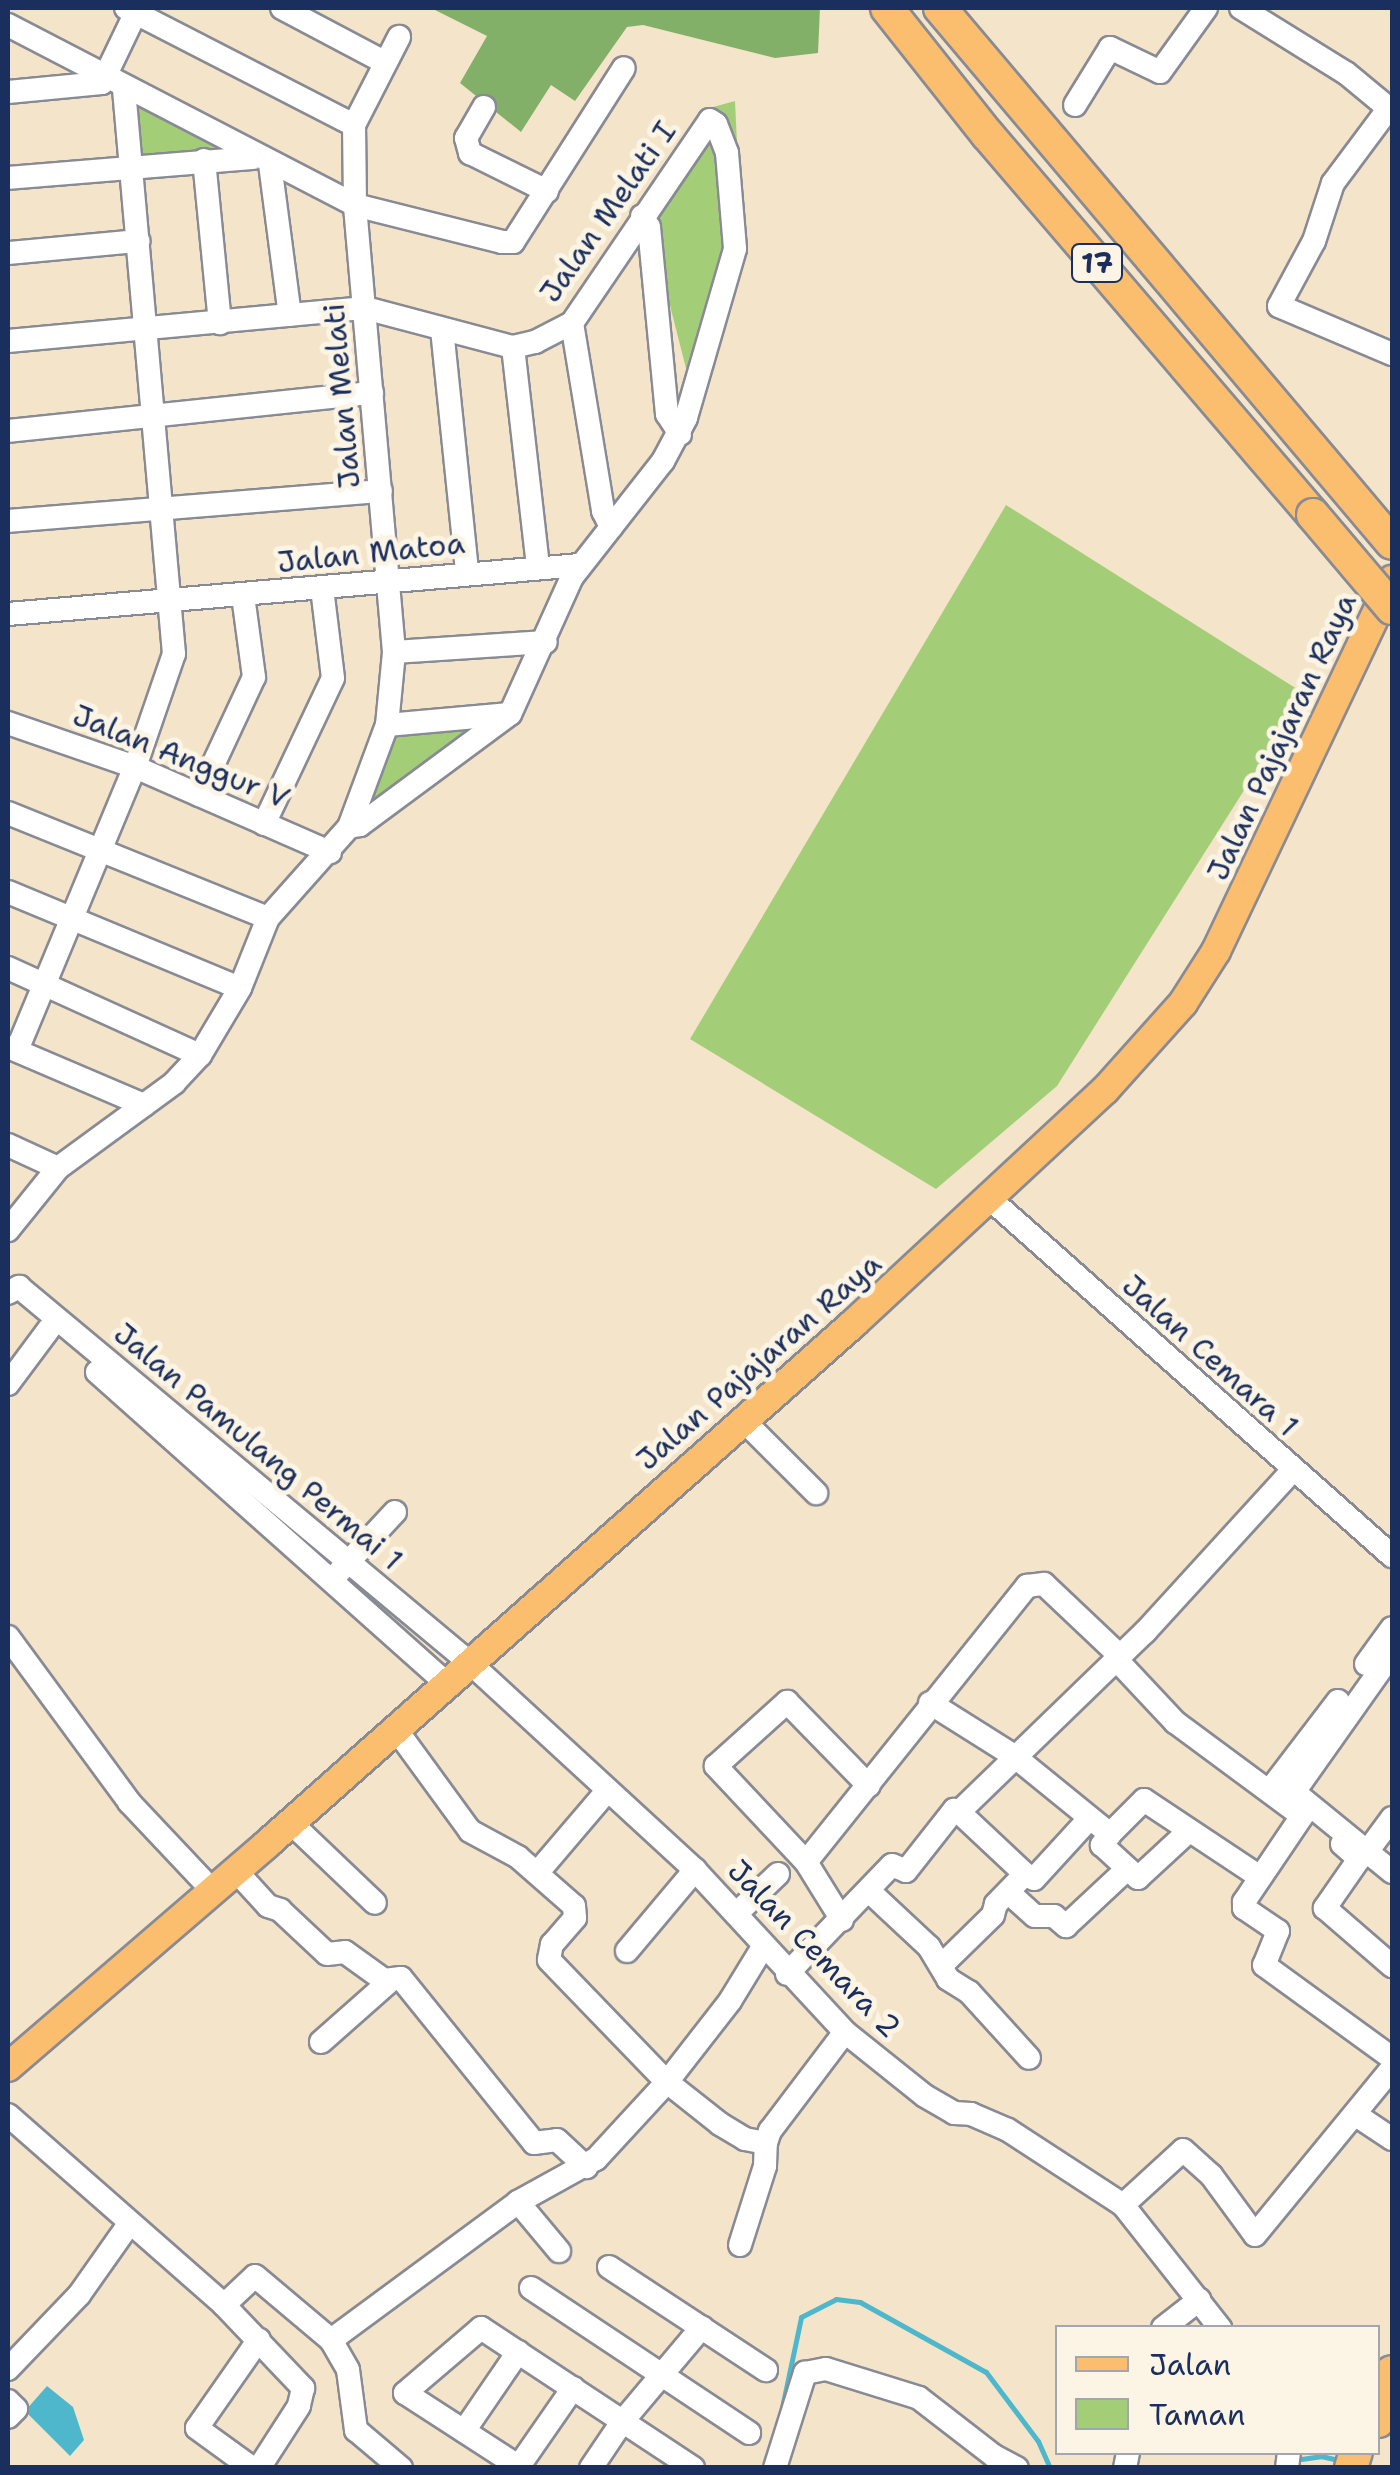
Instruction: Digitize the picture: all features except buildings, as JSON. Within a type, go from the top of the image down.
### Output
[{"type":"highway","name":"17","points":[[887,8],[987,134],[1392,608]]},
{"type":"highway","name":"17","points":[[940,8],[1392,542]]},
{"type":"main road","name":"Jalan Pajajaran Raya","points":[[8,2067],[236,1871],[1105,1090],[1183,1002],[1216,951],[1392,580]]},
{"type":"street","points":[[282,8],[384,62]]},
{"type":"street","points":[[1076,105],[1110,48],[1160,72],[1206,8]]},
{"type":"street","points":[[1241,8],[1346,72],[1391,110],[1333,183],[1314,241],[1279,306],[1392,354]]},
{"type":"street","points":[[144,1105],[12,1049],[100,852],[172,663],[133,168],[114,84],[133,9],[354,125],[399,38]]},
{"type":"street","points":[[8,25],[114,84],[355,205],[513,242],[624,68]]},
{"type":"street","points":[[8,92],[114,84]]},
{"type":"street","points":[[484,107],[464,144],[470,153],[547,191]]},
{"type":"street","name":"Jalan Melati I","points":[[510,714],[579,565],[680,434],[736,249],[727,152],[714,122],[708,122],[572,323],[535,342],[513,346]]},
{"type":"street","name":"Jalan Melati","points":[[350,827],[387,725],[394,652],[355,205],[354,125]]},
{"type":"street","points":[[8,178],[204,160],[264,161]]},
{"type":"street","points":[[204,160],[220,323]]},
{"type":"street","points":[[264,161],[290,315]]},
{"type":"street","points":[[642,216],[649,227],[667,414],[680,434]]},
{"type":"street","points":[[8,252],[138,241]]},
{"type":"street","points":[[8,342],[365,308],[513,346],[538,566]]},
{"type":"street","points":[[572,323],[603,511],[611,527]]},
{"type":"street","points":[[442,329],[467,573]]},
{"type":"street","points":[[8,431],[372,393]]},
{"type":"street","points":[[8,522],[381,491]]},
{"type":"street","name":"Jalan Matoa","points":[[8,614],[579,565]]},
{"type":"street","points":[[264,824],[332,678],[322,588]]},
{"type":"street","points":[[199,795],[254,677],[243,596]]},
{"type":"street","points":[[394,652],[546,642]]},
{"type":"street","points":[[387,725],[510,714]]},
{"type":"street","points":[[8,1230],[58,1168],[174,1083],[200,1055],[240,988],[268,918],[350,827],[360,825],[510,714]]},
{"type":"street","name":"Jalan Anggur V","points":[[8,723],[135,767],[330,852]]},
{"type":"street","points":[[8,812],[268,918]]},
{"type":"street","points":[[8,892],[240,988]]},
{"type":"street","points":[[8,968],[200,1055]]},
{"type":"street","points":[[8,1145],[58,1168]]},
{"type":"street","name":"Jalan Cemara 1","points":[[989,1198],[1392,1556]]},
{"type":"street","name":"Jalan Pamulang Permai 1","points":[[8,1293],[18,1287],[154,1411]]},
{"type":"street","points":[[8,1293],[208,1456],[332,1580],[446,1682]]},
{"type":"street","points":[[8,1384],[49,1329]]},
{"type":"street","points":[[742,1419],[816,1494]]},
{"type":"street","name":"Jalan Pamulang Permai 1","points":[[208,1456],[348,1561],[468,1662]]},
{"type":"street","points":[[959,1812],[1145,1632],[1293,1470]]},
{"type":"street","points":[[332,1580],[395,1512]]},
{"type":"street","points":[[806,1862],[1031,1583],[1044,1584],[1175,1722],[1358,1855],[1325,1908],[1392,1966]]},
{"type":"street","points":[[8,1636],[129,1802],[213,1891]]},
{"type":"street","points":[[1270,1790],[1389,1647]]},
{"type":"street","points":[[1389,1647],[1294,1786],[1296,1796],[1392,1872]]},
{"type":"street","name":"Jalan Cemara 2","points":[[468,1662],[695,1870],[787,1974],[846,2032],[925,2096],[954,2113],[971,2114],[1008,2130],[1123,2205],[1218,2325]]},
{"type":"street","points":[[842,1920],[806,1862],[717,1770],[719,1761],[788,1702],[869,1786]]},
{"type":"street","points":[[930,1704],[1014,1756],[1110,1834]]},
{"type":"street","points":[[395,1728],[470,1831],[538,1872],[576,1912],[552,1944],[549,1960],[667,2082],[720,2124],[746,2139],[766,2143]]},
{"type":"street","points":[[538,1872],[608,1791]]},
{"type":"street","points":[[1188,1831],[1141,1878],[1126,1870],[1102,1844],[1142,1800],[1260,1877]]},
{"type":"street","points":[[787,1974],[893,1864],[905,1872],[954,1810],[1034,1879],[1089,1819]]},
{"type":"street","points":[[1302,1816],[1243,1906],[1278,1930],[1263,1962],[1266,1968],[1392,2058]]},
{"type":"street","points":[[1367,1852],[1392,1818]]},
{"type":"street","points":[[290,1822],[375,1903]]},
{"type":"street","points":[[626,1951],[695,1870]]},
{"type":"street","points":[[1008,1892],[1035,1916],[1054,1916],[1066,1926],[1126,1870]]},
{"type":"street","points":[[236,1871],[268,1906],[288,1916],[327,1954],[344,1952],[384,1980],[405,1982],[534,2144],[557,2140],[586,2167]]},
{"type":"street","points":[[736,1914],[778,1874]]},
{"type":"street","points":[[942,1965],[993,1915],[993,1908],[1025,1874]]},
{"type":"street","points":[[870,1891],[930,1947],[948,1979],[969,1992],[1029,2058]]},
{"type":"street","points":[[332,2340],[518,2202],[586,2167],[667,2082],[730,2000],[763,1947]]},
{"type":"street","points":[[320,2042],[392,1980]]},
{"type":"street","points":[[740,2245],[766,2166],[770,2131],[846,2032]]},
{"type":"street","points":[[1123,2205],[1183,2150],[1210,2175],[1255,2235],[1392,2068]]},
{"type":"street","points":[[8,2114],[224,2305],[258,2339],[288,2369],[304,2395],[255,2468],[197,2428],[258,2339]]},
{"type":"street","points":[[1356,2115],[1392,2140]]},
{"type":"street","points":[[518,2202],[559,2250]]},
{"type":"street","points":[[8,2369],[78,2295],[129,2224]]},
{"type":"street","points":[[609,2268],[766,2370]]},
{"type":"street","points":[[224,2305],[255,2276],[332,2340],[348,2370],[352,2421],[372,2447],[401,2468]]},
{"type":"street","points":[[531,2288],[749,2433]]},
{"type":"street","points":[[1167,2325],[1198,2300]]},
{"type":"street","points":[[573,2388],[520,2467],[408,2397],[405,2390],[481,2328],[573,2388],[683,2465]]},
{"type":"street","points":[[591,2468],[622,2422],[702,2328]]},
{"type":"street","points":[[464,2431],[518,2352]]},
{"type":"street","points":[[782,2465],[804,2373],[826,2369],[919,2398],[991,2462],[1017,2468]]},
{"type":"street","points":[[8,2401],[16,2410],[8,2417]]},
{"type":"street","points":[[359,2468],[372,2447]]},
{"type":"green space","points":[[431,8],[820,8],[818,53],[775,58],[643,25],[627,27],[575,101],[551,85],[521,132],[460,83],[487,36]]},
{"type":"green space","points":[[125,94],[238,155],[132,162]]},
{"type":"green space","points":[[735,101],[742,248],[714,370],[689,380],[642,196],[706,109]]},
{"type":"green space","points":[[1006,505],[1305,694],[1057,1086],[936,1189],[690,1039]]},
{"type":"green space","points":[[505,721],[349,827],[387,725]]},
{"type":"water","points":[[47,2386],[73,2407],[84,2440],[70,2456],[25,2411]]},
{"type":"waterway","points":[[780,2417],[801,2317],[836,2299],[860,2302],[986,2372],[1038,2441],[1050,2468]]},
{"type":"waterway","points":[[1294,2460],[1321,2456],[1342,2461]]}]
